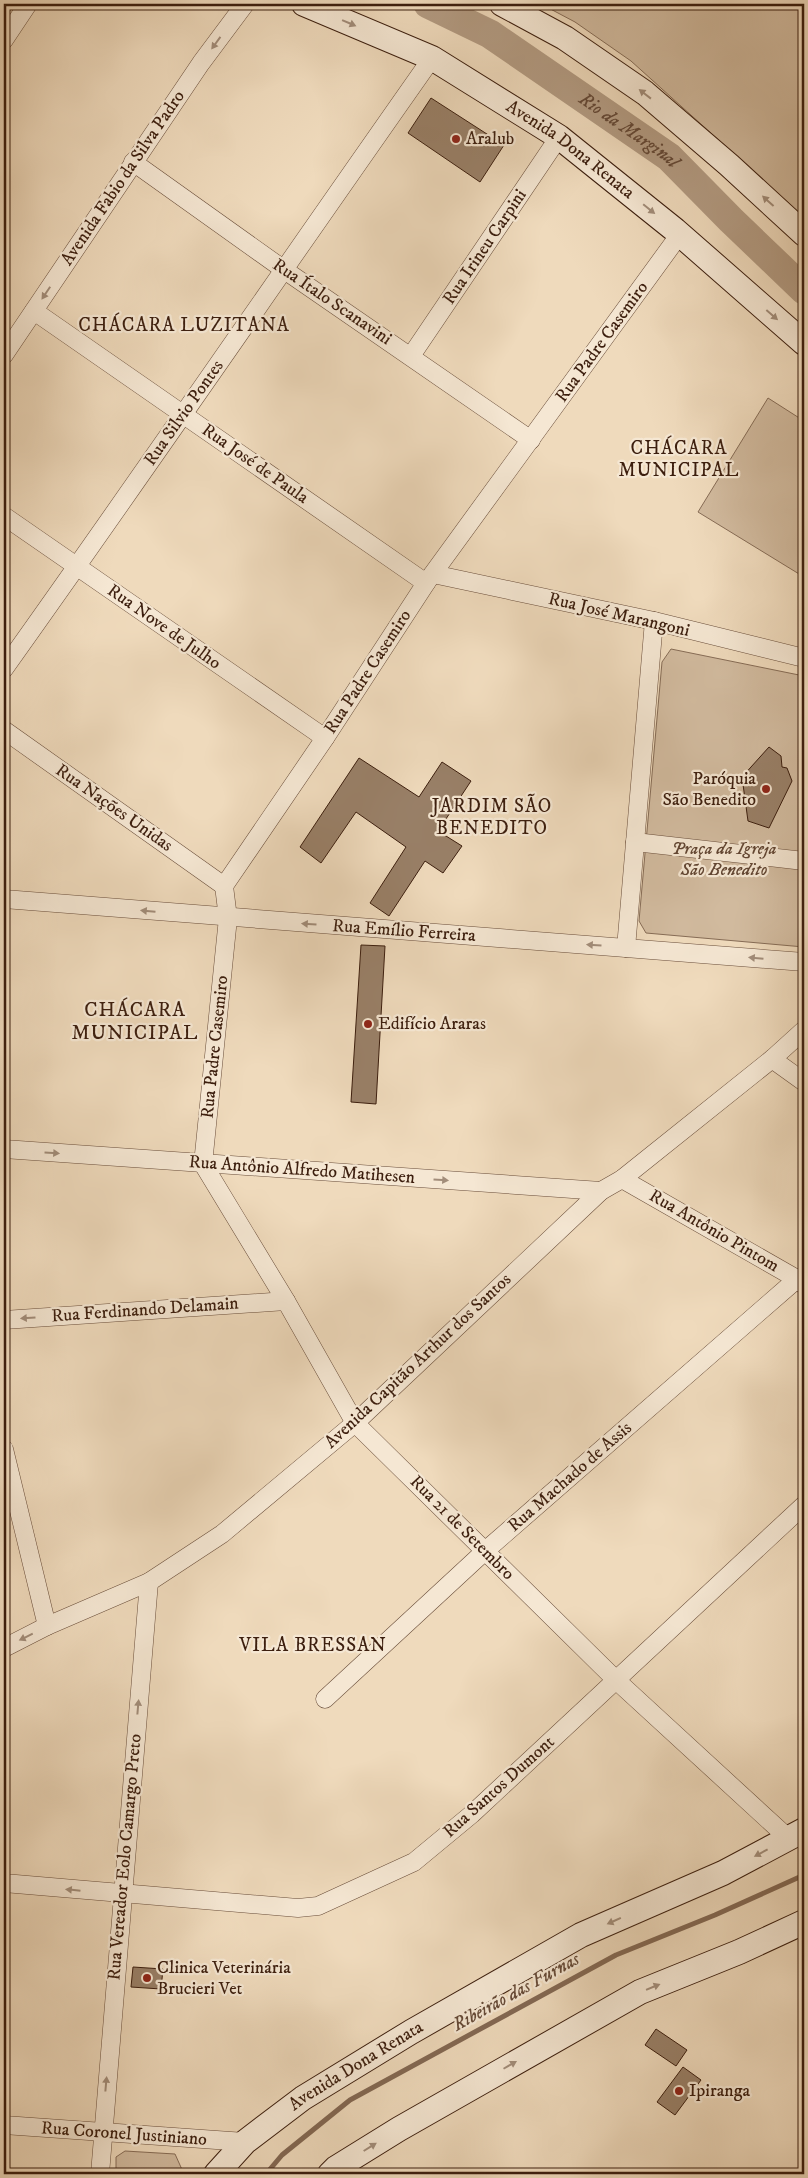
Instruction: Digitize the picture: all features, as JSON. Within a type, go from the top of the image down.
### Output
[{"type":"main road","name":"Avenida Dona Renata","points":[[304,4],[432,58],[559,137],[680,234],[804,343]]},
{"type":"main road","points":[[502,4],[565,38],[645,93],[729,164],[804,234]]},
{"type":"main road","name":"Avenida Dona Renata","points":[[216,2174],[245,2142],[303,2098],[411,2032],[581,1935],[723,1872],[796,1834]]},
{"type":"main road","points":[[330,2174],[336,2168],[408,2124],[640,1992],[739,1952],[804,1922]]},
{"type":"street","points":[[4,40],[28,4]]},
{"type":"street","name":"Avenida Fabio da Silva Padro","points":[[4,355],[133,162],[201,63],[245,4]]},
{"type":"street","name":"Rua Silvio Pontes","points":[[4,669],[432,58]]},
{"type":"street","name":"Rua Irineu Carpini","points":[[411,356],[559,137]]},
{"type":"street","name":"Rua Ítalo Scanavini","points":[[133,162],[283,269],[532,440]]},
{"type":"street","name":"Rua Padre Casemiro","points":[[203,1164],[228,918],[224,886],[430,579],[680,234]]},
{"type":"street","name":"Rua José de Paula","points":[[34,311],[430,579]]},
{"type":"street","name":"Rua Nove de Julho","points":[[4,516],[325,738]]},
{"type":"street","name":"Rua José Marangoni","points":[[430,579],[654,621],[804,658]]},
{"type":"street","points":[[626,948],[654,621]]},
{"type":"street","name":"Rua Nações Unidas","points":[[4,730],[224,886]]},
{"type":"street","points":[[635,842],[804,861]]},
{"type":"street","name":"Rua Emílio Ferreira","points":[[4,899],[804,962]]},
{"type":"street","name":"Avenida Capitão Arthur dos Santos","points":[[4,1648],[47,1626],[149,1582],[222,1534],[355,1422],[601,1191],[622,1179],[804,1030]]},
{"type":"street","points":[[772,1058],[804,1082]]},
{"type":"street","name":"Rua Antônio Alfredo Matihesen","points":[[4,1149],[601,1191]]},
{"type":"street","name":"Rua 21 de Setembro","points":[[203,1164],[286,1301],[355,1422],[616,1680],[796,1834]]},
{"type":"street","name":"Rua Antônio Pintom","points":[[622,1179],[800,1282]]},
{"type":"street","name":"Rua Machado de Assis","points":[[326,1699],[485,1551],[800,1282]]},
{"type":"street","name":"Rua Ferdinando Delamain","points":[[4,1320],[286,1301]]},
{"type":"street","points":[[4,1449],[47,1626]]},
{"type":"street","name":"Rua Santos Dumont","points":[[4,1883],[122,1895],[298,1908],[318,1906],[414,1862],[472,1814],[804,1505]]},
{"type":"street","name":"Rua Vereador Eolo Camargo Preto","points":[[100,2174],[149,1582]]},
{"type":"street","name":"Rua Coronel Justiniano","points":[[4,2125],[245,2142]]},
{"type":"green space","points":[[541,4],[804,4],[804,217],[631,61],[575,22]]},
{"type":"green space","points":[[768,398],[804,421],[804,577],[698,512]]},
{"type":"green space","name":"Praça da Igreja São Benedito","points":[[671,649],[804,676],[804,947],[646,933],[639,921],[662,662]]},
{"type":"green space","points":[[125,2151],[175,2154],[184,2174],[116,2174],[116,2157]]},
{"type":"building","name":"Aralub","points":[[431,98],[504,145],[480,182],[408,133]]},
{"type":"building","name":"Paróquia São Benedito","points":[[769,747],[781,756],[782,767],[787,768],[792,781],[769,828],[748,821],[742,777]]},
{"type":"building","points":[[359,758],[419,797],[442,762],[471,781],[438,831],[462,846],[443,873],[425,861],[389,916],[370,903],[406,847],[356,812],[321,863],[300,847]]},
{"type":"building","name":"Edifício Araras","points":[[361,945],[385,946],[376,1104],[351,1102]]},
{"type":"building","name":"Clinica Veterinária Brucieri Vet","points":[[133,1967],[163,1969],[161,1989],[131,1987]]},
{"type":"building","points":[[656,2029],[687,2050],[676,2066],[645,2045]]},
{"type":"building","name":"Ipiranga","points":[[683,2067],[701,2080],[675,2115],[657,2102]]},
{"type":"waterway","name":"Rio da Marginal","points":[[428,4],[490,34],[669,157],[804,290]]},
{"type":"waterway","name":"Ribeirão das Furnas","points":[[266,2174],[282,2155],[350,2100],[616,1955],[715,1915],[804,1875]]},
{"type":"place","name":"Aralub","points":[[456,139]]},
{"type":"place","name":"Paróquia São Benedito","points":[[766,789]]},
{"type":"place","name":"Edifício Araras","points":[[368,1024]]},
{"type":"place","name":"Clinica Veterinária Brucieri Vet","points":[[147,1978]]},
{"type":"place","name":"Ipiranga","points":[[679,2091]]},
{"type":"district","name":"CHÁCARA LUZITANA","points":[[184,325]]},
{"type":"district","name":"CHÁCARA MUNICIPAL","points":[[679,459]]},
{"type":"district","name":"JARDIM SÃO BENEDITO","points":[[492,817]]},
{"type":"district","name":"CHÁCARA MUNICIPAL","points":[[135,1022]]},
{"type":"district","name":"VILA BRESSAN","points":[[313,1645]]}]
